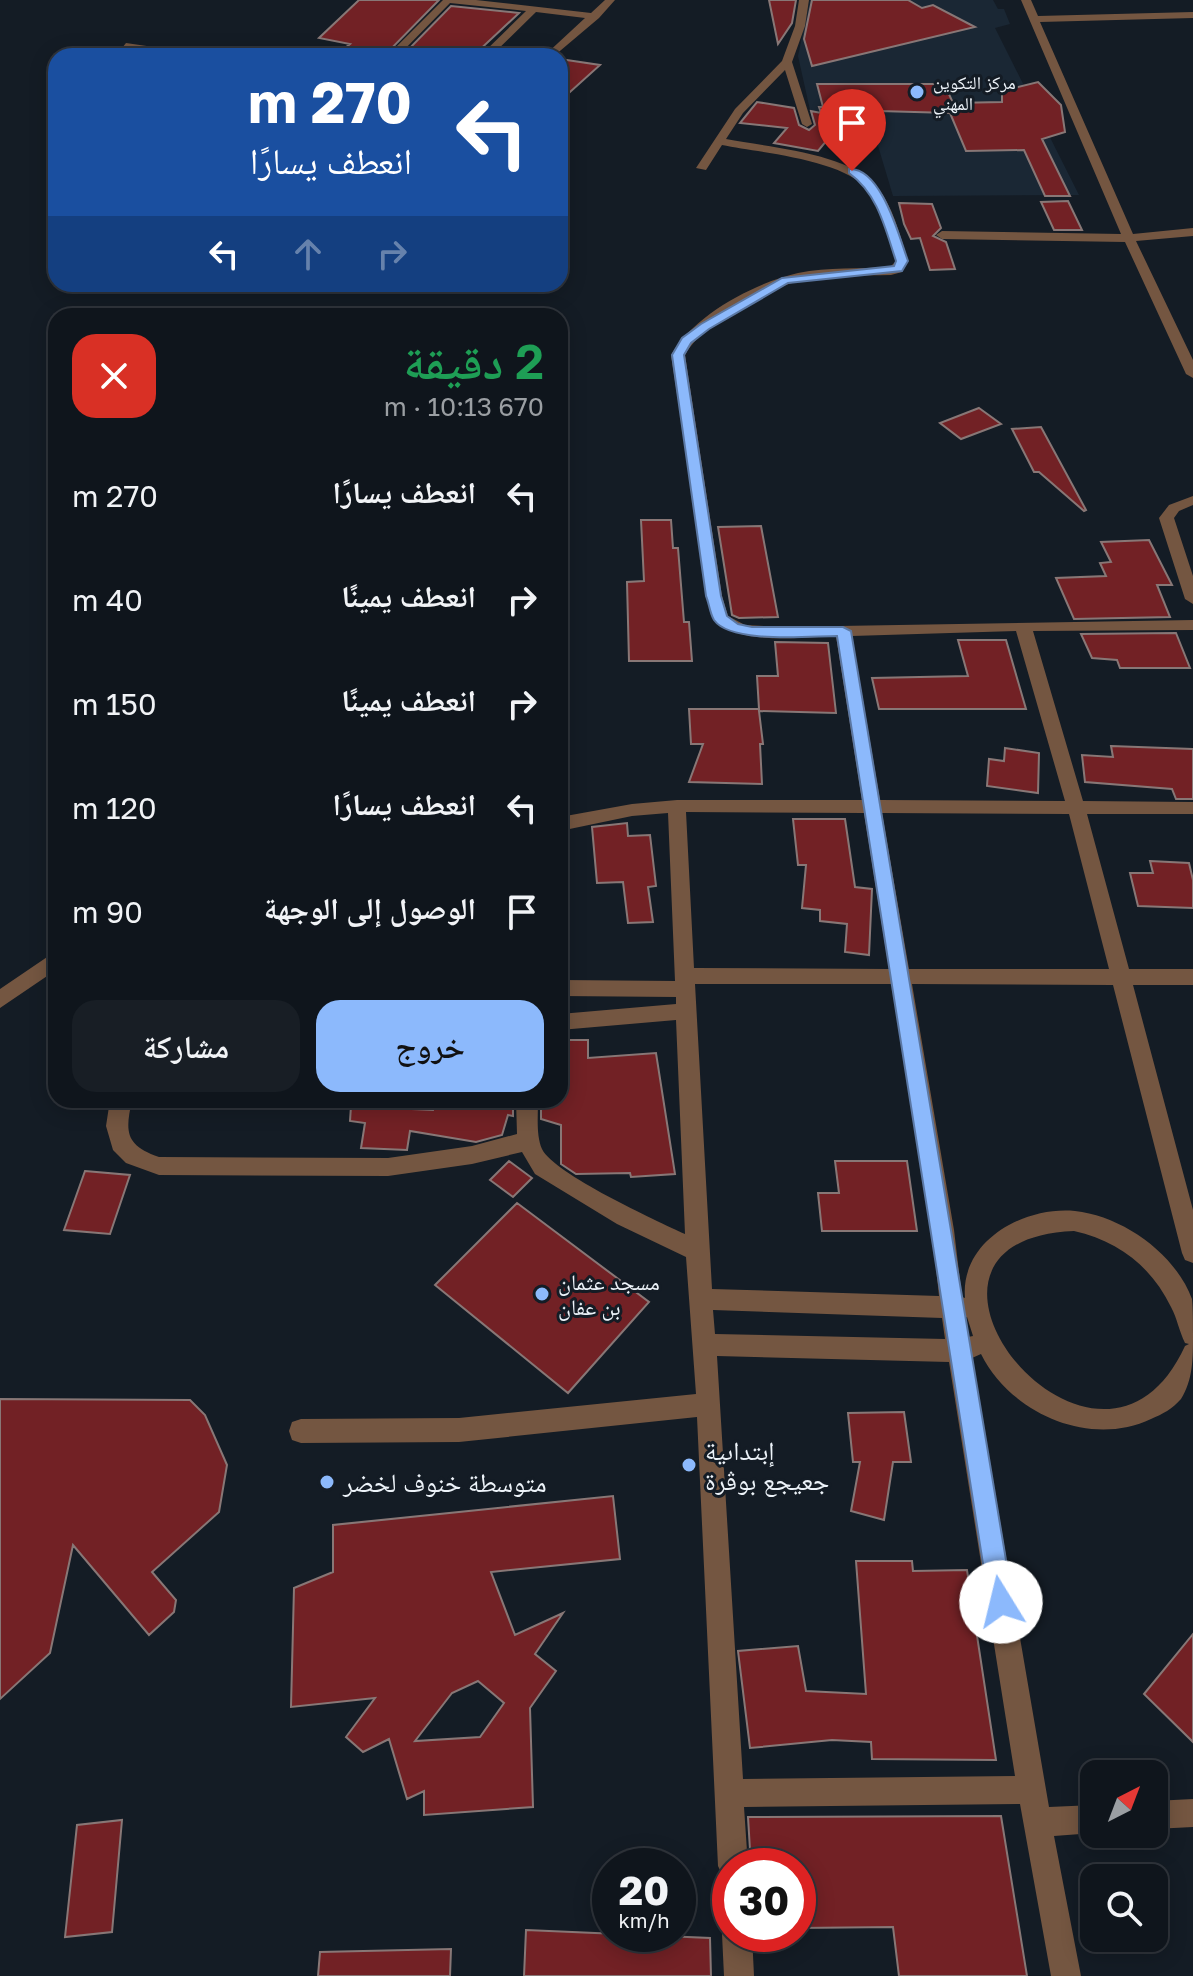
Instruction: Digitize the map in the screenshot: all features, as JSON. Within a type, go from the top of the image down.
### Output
[{"type":"street","points":[[400,48],[449,0],[596,16]]},
{"type":"street","points":[[495,48],[553,0]]},
{"type":"street","points":[[556,48],[596,16],[610,0]]},
{"type":"street","points":[[702,168],[739,111],[787,62],[800,26],[804,0]]},
{"type":"street","points":[[1026,0],[1129,238],[1193,374]]},
{"type":"street","points":[[1036,19],[1193,15]]},
{"type":"street","points":[[126,46],[140,48]]},
{"type":"street","points":[[787,62],[807,124]]},
{"type":"street","points":[[719,141],[832,165],[858,174],[879,198],[902,261],[898,269],[891,271],[798,277],[772,285],[705,326],[686,341],[678,355],[720,619],[734,627],[752,631],[1193,625]]},
{"type":"street","points":[[942,235],[1129,238],[1193,232]]},
{"type":"street","points":[[1193,500],[1174,508],[1166,518],[1193,599]]},
{"type":"street","points":[[1023,626],[1077,810],[1193,1253]]},
{"type":"street","points":[[843,631],[943,1230],[963,1307],[1001,1368],[1022,1389],[1049,1405],[1078,1415],[1107,1419],[1135,1414],[1159,1404],[1177,1387],[1193,1354]]},
{"type":"street","points":[[568,822],[632,810],[677,806],[1077,810],[1193,808]]},
{"type":"street","points":[[677,806],[697,1251],[709,1404],[732,1848]]},
{"type":"street","points":[[0,1000],[48,965]]},
{"type":"street","points":[[568,988],[686,992],[901,976],[1193,977]]},
{"type":"street","points":[[568,1020],[686,992]]},
{"type":"street","points":[[119,1108],[115,1128],[123,1150],[132,1157],[159,1166],[388,1167],[472,1155],[528,1141]]},
{"type":"street","points":[[527,1108],[528,1141],[535,1159],[543,1167],[625,1217],[697,1251]]},
{"type":"street","points":[[1066,1976],[1037,1822],[960,1351],[963,1307],[988,1255],[1006,1237],[1030,1225],[1059,1221],[1089,1224],[1118,1235],[1145,1252],[1168,1275],[1188,1302],[1193,1335]]},
{"type":"street","points":[[702,1299],[963,1307]]},
{"type":"street","points":[[704,1345],[960,1351],[985,1344]]},
{"type":"street","points":[[301,1431],[459,1430],[709,1404]]},
{"type":"street","points":[[730,1793],[1032,1790]]},
{"type":"street","points":[[1168,1814],[1193,1813]]},
{"type":"street","points":[[1037,1822],[1080,1820]]},
{"type":"street","points":[[738,1952],[739,1976]]},
{"type":"shaded area","name":"مركز التكوين المهني","points":[[810,0],[993,0],[998,9],[1004,9],[1010,24],[995,28],[1079,195],[893,196],[873,129],[814,128],[798,56]]},
{"type":"building","points":[[359,0],[439,0],[392,48],[345,48],[350,44],[319,38]]},
{"type":"building","points":[[769,0],[796,0],[792,23],[778,44]]},
{"type":"building","points":[[812,0],[908,0],[922,8],[933,5],[975,27],[812,66],[804,39]]},
{"type":"building","points":[[451,6],[519,13],[482,48],[410,48]]},
{"type":"building","points":[[568,60],[600,65],[568,94]]},
{"type":"building","points":[[1038,82],[1061,105],[1065,132],[1042,139],[1070,196],[1045,196],[1024,150],[966,151],[950,113],[879,111],[871,145],[827,140],[818,151],[774,143],[787,128],[740,123],[757,102],[794,108],[799,125],[809,130],[815,125],[811,111],[821,113],[819,107],[823,107],[817,84],[936,84],[939,92],[948,92],[953,103],[1002,102],[1002,91]]},
{"type":"building","points":[[1068,201],[1082,230],[1054,230],[1041,202]]},
{"type":"building","points":[[899,203],[932,204],[941,228],[933,236],[946,242],[955,269],[930,270],[920,238],[911,239]]},
{"type":"building","points":[[979,408],[1001,424],[961,439],[940,423]]},
{"type":"building","points":[[1041,427],[1086,510],[1039,472],[1034,472],[1012,429]]},
{"type":"building","points":[[641,520],[671,520],[673,548],[678,548],[684,622],[689,622],[692,661],[629,661],[627,582],[644,581]]},
{"type":"building","points":[[761,526],[778,617],[739,618],[732,615],[718,527]]},
{"type":"building","points":[[1149,540],[1172,585],[1157,585],[1170,617],[1074,619],[1056,578],[1106,576],[1100,563],[1111,562],[1101,542]]},
{"type":"building","points":[[1176,633],[1190,668],[1120,668],[1117,660],[1092,658],[1081,634]]},
{"type":"building","points":[[958,640],[1006,640],[1026,709],[879,709],[872,678],[968,676]]},
{"type":"building","points":[[775,642],[828,643],[836,713],[759,711],[763,744],[760,744],[762,784],[689,782],[703,744],[691,744],[689,709],[759,709],[757,676],[778,676]]},
{"type":"building","points":[[1111,746],[1193,749],[1193,799],[1176,799],[1172,789],[1085,782],[1082,755],[1113,757]]},
{"type":"building","points":[[1005,748],[1039,753],[1038,793],[987,786],[989,759],[1004,761]]},
{"type":"building","points":[[793,819],[845,819],[855,887],[872,889],[869,955],[845,952],[847,924],[820,921],[820,910],[802,908],[806,865],[798,865]]},
{"type":"building","points":[[627,823],[628,836],[650,835],[656,886],[648,887],[653,922],[628,923],[623,882],[597,883],[592,827]]},
{"type":"building","points":[[1150,861],[1189,863],[1193,880],[1193,908],[1138,906],[1130,873],[1153,873]]},
{"type":"building","points":[[568,1040],[588,1040],[588,1058],[656,1053],[675,1174],[631,1177],[630,1173],[576,1174],[561,1164],[561,1125],[541,1119],[541,1108],[568,1108]]},
{"type":"building","points":[[351,1108],[513,1108],[513,1116],[508,1115],[502,1135],[476,1142],[410,1131],[407,1150],[361,1148],[365,1123],[350,1121]]},
{"type":"building","points":[[509,1161],[532,1178],[513,1197],[490,1180]]},
{"type":"building","points":[[835,1161],[907,1161],[917,1231],[822,1231],[818,1193],[839,1193]]},
{"type":"building","points":[[85,1171],[130,1175],[110,1234],[64,1230]]},
{"type":"building","name":"مسجد عثمان بن عفان","points":[[517,1203],[649,1302],[568,1393],[435,1285]]},
{"type":"building","points":[[0,1399],[190,1400],[205,1415],[227,1465],[219,1512],[152,1572],[176,1600],[174,1612],[149,1635],[73,1545],[50,1653],[0,1699]]},
{"type":"building","points":[[904,1412],[911,1462],[893,1462],[884,1520],[851,1511],[860,1462],[853,1462],[848,1413]]},
{"type":"building","points":[[613,1496],[620,1559],[491,1572],[515,1635],[563,1613],[535,1654],[556,1671],[530,1708],[533,1807],[424,1815],[424,1791],[407,1799],[389,1739],[363,1752],[346,1737],[375,1698],[291,1707],[294,1588],[333,1572],[333,1525]],"holes":[[[478,1681],[504,1703],[480,1737],[415,1741],[452,1693]]]},
{"type":"building","points":[[856,1561],[912,1561],[913,1571],[967,1570],[996,1760],[872,1759],[871,1742],[832,1740],[750,1748],[738,1651],[798,1646],[806,1691],[866,1694]]},
{"type":"building","points":[[1193,1634],[1193,1742],[1144,1694]]},
{"type":"building","points":[[1001,1816],[1027,1976],[899,1976],[893,1927],[816,1928],[816,1848],[750,1848],[748,1817]]},
{"type":"building","points":[[122,1820],[112,1932],[65,1937],[77,1825]]},
{"type":"building","points":[[526,1930],[592,1933],[592,1952],[696,1952],[696,1937],[710,1938],[711,1976],[524,1976]]},
{"type":"building","points":[[451,1949],[450,1976],[318,1976],[320,1952]]},
{"type":"place","name":"مركز التكوين المهني","points":[[917,92]]},
{"type":"place","name":"مسجد عثمان بن عفان","points":[[542,1294]]},
{"type":"place","name":"إبتداىية جعيجع بوڨرة","points":[[689,1465]]},
{"type":"place","name":"متوسطة خنوف لخضر","points":[[327,1482]]},
{"type":"route","points":[[852,171],[872,187],[879,198],[891,225],[901,266],[891,271],[798,277],[772,285],[705,326],[686,341],[678,355],[720,619],[741,630],[843,631],[943,1230],[952,1309],[1001,1602]]}]
